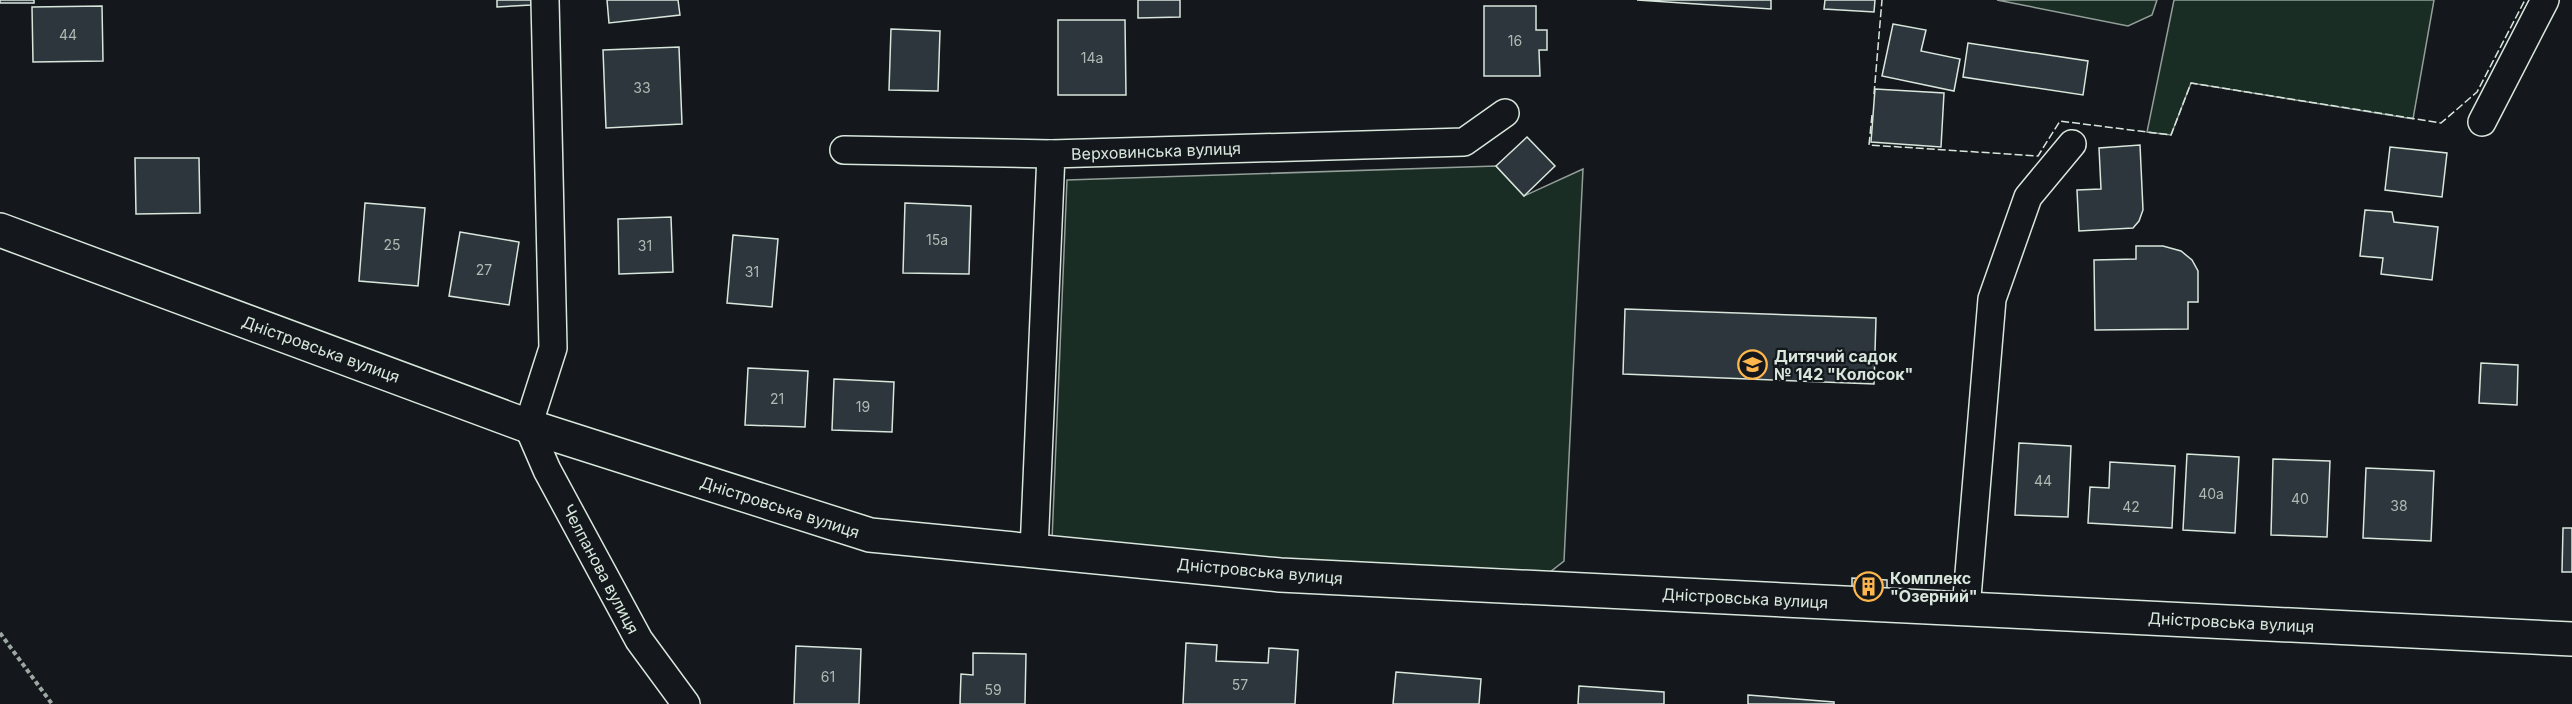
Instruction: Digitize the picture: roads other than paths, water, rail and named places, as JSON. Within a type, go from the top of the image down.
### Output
[{"type":"street","points":[[528,426],[553,348],[545,0]]},
{"type":"street","points":[[2482,122],[2545,0]]},
{"type":"street","name":"Верховинська вулиця","points":[[1034,551],[1051,154],[1464,142],[1505,113]]},
{"type":"street","points":[[1966,609],[1992,299],[2028,197],[2072,144]]},
{"type":"street","points":[[844,150],[1051,154]]},
{"type":"street","name":"Дністровська вулиця","points":[[0,230],[528,426],[870,535],[1280,575],[2572,639]]},
{"type":"street","name":"Челпанова вулиця","points":[[528,426],[547,470],[639,640],[686,704]]},
{"type":"place","name":"Дитячий садок № 142 \"Колосок\"","points":[[1753,365]]},
{"type":"place","name":"Комплекс \"Озерний\"","points":[[1869,587]]}]
